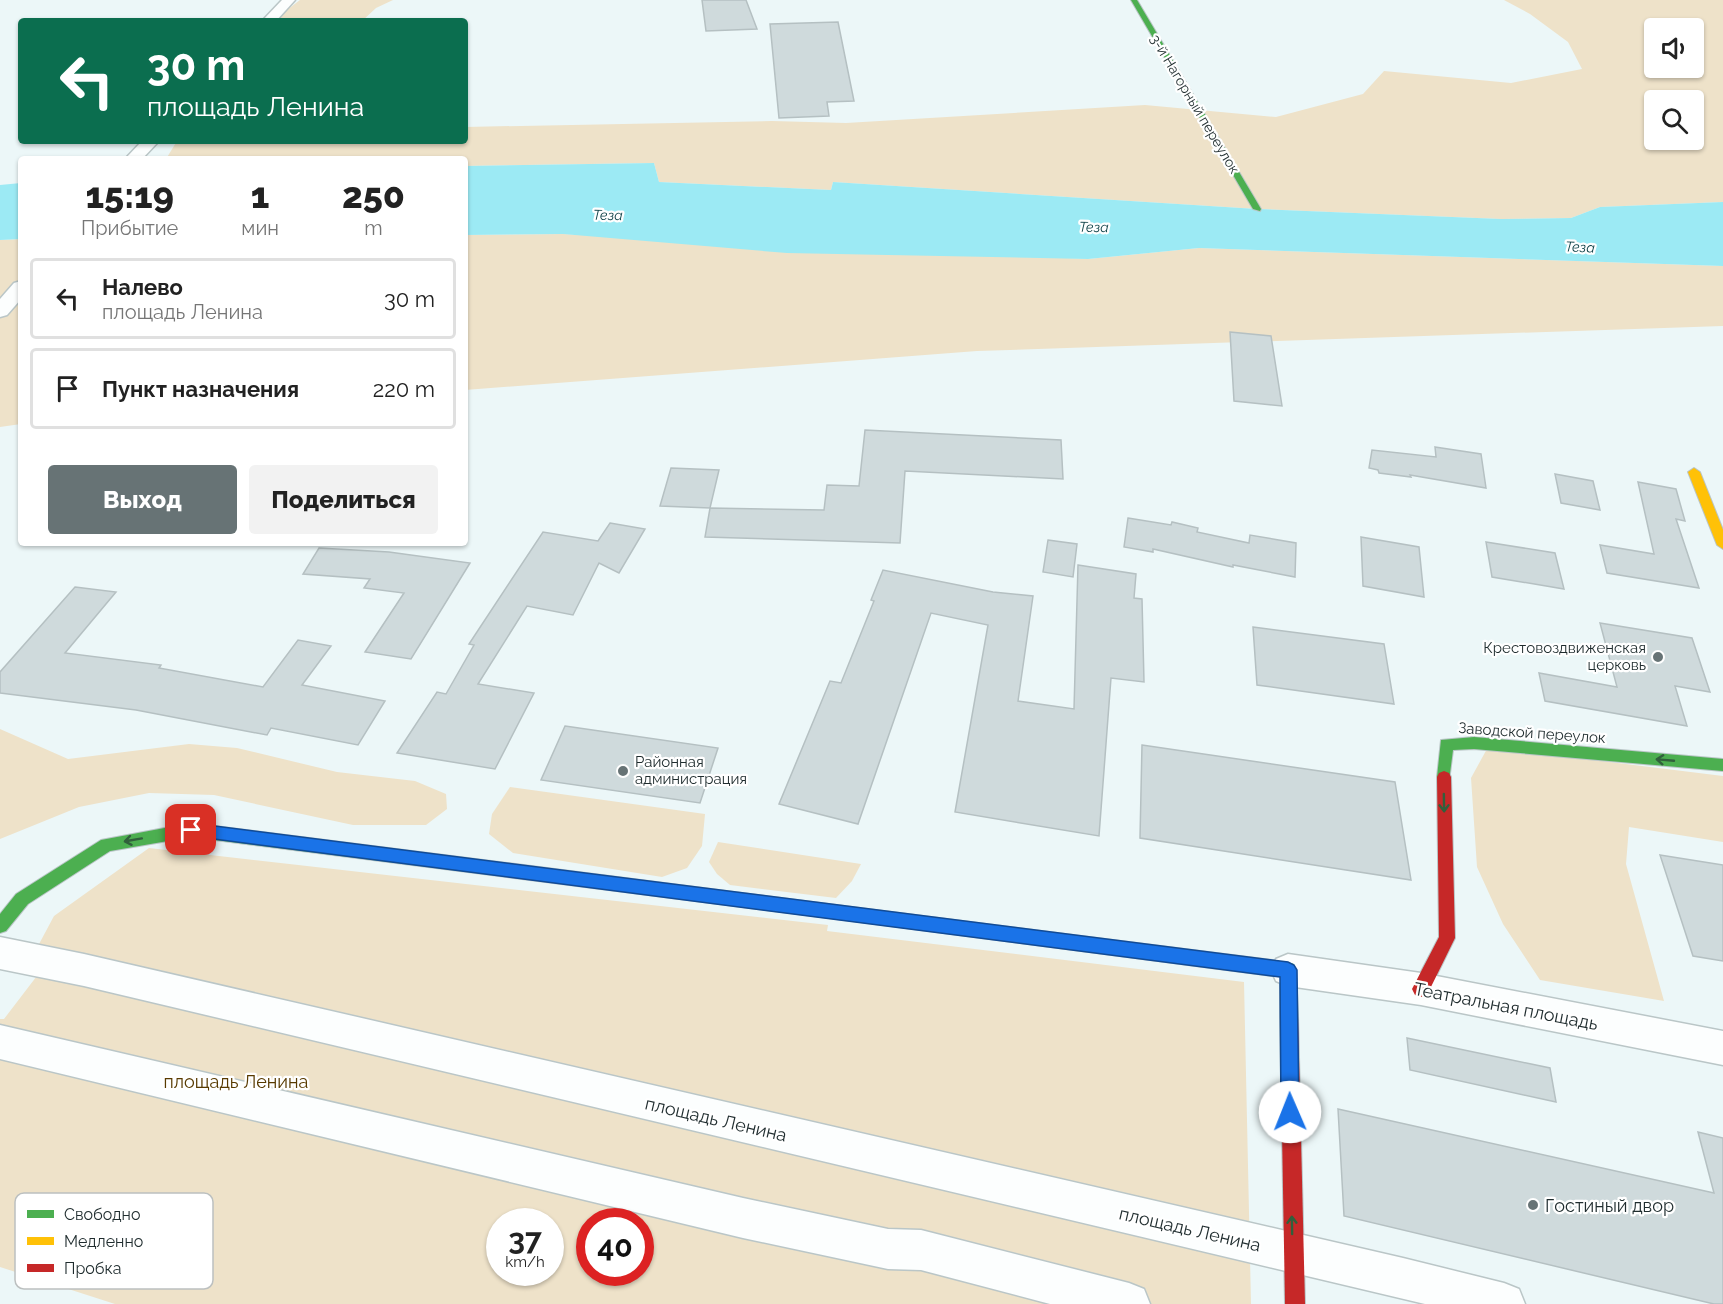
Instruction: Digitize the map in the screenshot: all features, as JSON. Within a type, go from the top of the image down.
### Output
[{"type":"street","points":[[272,18],[289,0]]},
{"type":"street","name":"3-й Нагорный переулок","points":[[1134,0],[1257,208]]},
{"type":"street","points":[[136,156],[148,144]]},
{"type":"street","points":[[0,311],[18,290]]},
{"type":"street","points":[[1694,472],[1723,545]]},
{"type":"street","name":"Заводской переулок","points":[[1421,989],[1446,938],[1444,777],[1446,744],[1474,743],[1723,765]]},
{"type":"street","points":[[0,926],[11,901],[107,845],[191,830],[1288,970],[1292,1252],[1295,1304]]},
{"type":"street","name":"площадь Ленина","points":[[0,953],[84,970],[1292,1252],[1504,1304]]},
{"type":"street","name":"Театральная площадь","points":[[1288,970],[1421,989],[1723,1048]]},
{"type":"street","points":[[0,1042],[743,1218],[888,1249],[921,1250],[1129,1304]]},
{"type":"green space","points":[[300,0],[393,0],[376,8],[365,18],[278,18]]},
{"type":"green space","points":[[1504,0],[1723,0],[1723,202],[1600,207],[1571,218],[1501,219],[1257,209],[833,182],[831,190],[659,182],[654,163],[468,166],[468,156],[168,156],[175,144],[468,144],[468,127],[772,121],[846,123],[1145,105],[1276,117],[1363,94],[1384,71],[1511,83],[1582,69],[1568,42],[1530,14]]},
{"type":"green space","points":[[563,234],[1088,259],[1199,248],[1723,266],[1723,326],[977,351],[468,390],[468,235]]},
{"type":"green space","points":[[18,239],[18,424],[0,427],[0,240]]},
{"type":"green space","points":[[0,729],[68,759],[189,744],[237,748],[337,772],[415,781],[446,794],[447,809],[426,825],[353,825],[214,795],[149,793],[79,807],[0,839]]},
{"type":"green space","points":[[1488,747],[1723,776],[1723,842],[1629,827],[1626,864],[1664,1001],[1540,980],[1503,924],[1477,867],[1471,778]]},
{"type":"green space","points":[[510,787],[705,814],[702,846],[687,868],[662,877],[513,853],[489,834],[492,814]]},
{"type":"green space","points":[[718,842],[861,864],[852,881],[836,898],[730,885],[717,874],[709,862]]},
{"type":"green space","name":"площадь Ленина","points":[[149,848],[828,925],[827,931],[1244,982],[1251,1304],[115,1304],[68,1289],[213,1289],[213,1193],[15,1193],[15,1272],[0,1267],[0,1019],[4,1019],[56,951],[38,946],[54,916]]},
{"type":"water","name":"Теза","points":[[654,163],[659,182],[831,190],[833,182],[1257,209],[1501,219],[1571,218],[1600,207],[1723,202],[1723,266],[1199,248],[1088,259],[787,253],[563,234],[468,235],[468,166]]},
{"type":"water","points":[[18,183],[18,239],[0,240],[0,185]]},
{"type":"building","points":[[702,0],[746,0],[757,29],[706,31]]},
{"type":"building","points":[[838,22],[854,101],[827,102],[829,116],[779,118],[770,24]]},
{"type":"building","points":[[1230,332],[1271,336],[1282,406],[1234,401]]},
{"type":"building","points":[[865,430],[1061,440],[1063,479],[905,471],[900,543],[705,537],[710,508],[824,510],[827,485],[859,486]]},
{"type":"building","points":[[1435,447],[1481,454],[1486,488],[1410,475],[1411,477],[1379,473],[1378,470],[1369,468],[1372,450],[1436,457]]},
{"type":"building","points":[[671,468],[719,470],[710,508],[660,506]]},
{"type":"building","points":[[1555,474],[1593,481],[1600,510],[1561,503]]},
{"type":"building","points":[[1638,482],[1676,489],[1685,521],[1676,519],[1699,588],[1607,573],[1600,545],[1654,554]]},
{"type":"building","points":[[1128,518],[1171,525],[1172,522],[1198,528],[1197,532],[1249,543],[1250,535],[1296,543],[1295,577],[1233,565],[1233,567],[1153,549],[1153,552],[1124,547]]},
{"type":"building","points":[[610,523],[645,529],[619,573],[599,563],[573,615],[527,606],[478,684],[534,693],[495,769],[397,753],[437,692],[446,694],[474,645],[469,644],[543,532],[598,541]]},
{"type":"building","points":[[1361,537],[1419,547],[1424,597],[1363,586]]},
{"type":"building","points":[[1048,540],[1077,544],[1073,577],[1043,572]]},
{"type":"building","points":[[1486,542],[1555,553],[1564,589],[1492,577]]},
{"type":"building","points":[[319,548],[389,552],[470,563],[411,659],[365,652],[404,593],[364,588],[370,579],[303,574]]},
{"type":"building","points":[[1078,565],[1136,574],[1134,598],[1142,599],[1144,682],[1111,678],[1099,836],[955,812],[988,625],[931,613],[858,824],[779,804],[830,681],[841,683],[874,601],[871,600],[883,570],[993,592],[1033,596],[1018,701],[1074,709]]},
{"type":"building","points":[[75,587],[116,592],[65,653],[161,665],[159,668],[263,687],[298,640],[331,646],[302,685],[385,701],[358,745],[271,728],[267,735],[136,710],[0,693],[0,672]]},
{"type":"building","points":[[1600,623],[1692,638],[1710,692],[1675,686],[1687,726],[1545,701],[1539,673],[1617,687]]},
{"type":"building","points":[[1253,627],[1384,644],[1394,704],[1257,685]]},
{"type":"building","points":[[565,726],[718,748],[700,803],[541,780]]},
{"type":"building","points":[[1142,745],[1395,782],[1411,880],[1140,838]]},
{"type":"building","points":[[1660,855],[1723,865],[1723,961],[1693,956]]},
{"type":"building","points":[[1407,1038],[1550,1068],[1556,1102],[1410,1070]]},
{"type":"building","name":"Гостиный двор","points":[[1338,1109],[1714,1193],[1698,1132],[1723,1138],[1723,1304],[1714,1304],[1344,1216]]},
{"type":"traffic: fast","points":[[1134,0],[1257,209]]},
{"type":"traffic: fast","points":[[1444,777],[1446,744],[1474,743],[1723,765]]},
{"type":"traffic: fast","points":[[0,926],[22,899],[107,845],[191,830],[507,870]]},
{"type":"traffic: fast","points":[[852,914],[1288,970],[1289,1016]]},
{"type":"traffic: slow","points":[[1694,472],[1723,545]]},
{"type":"traffic: jam","points":[[1421,989],[1447,938],[1444,777]]},
{"type":"traffic: jam","points":[[507,870],[852,914]]},
{"type":"traffic: jam","points":[[1289,1016],[1295,1304]]},
{"type":"place","name":"Крестовоздвиженская церковь","points":[[1658,657]]},
{"type":"place","name":"Районная администрация","points":[[623,771]]},
{"type":"place","name":"Гостиный двор","points":[[1533,1205]]},
{"type":"route","points":[[191,830],[1288,970],[1290,1112]]}]
